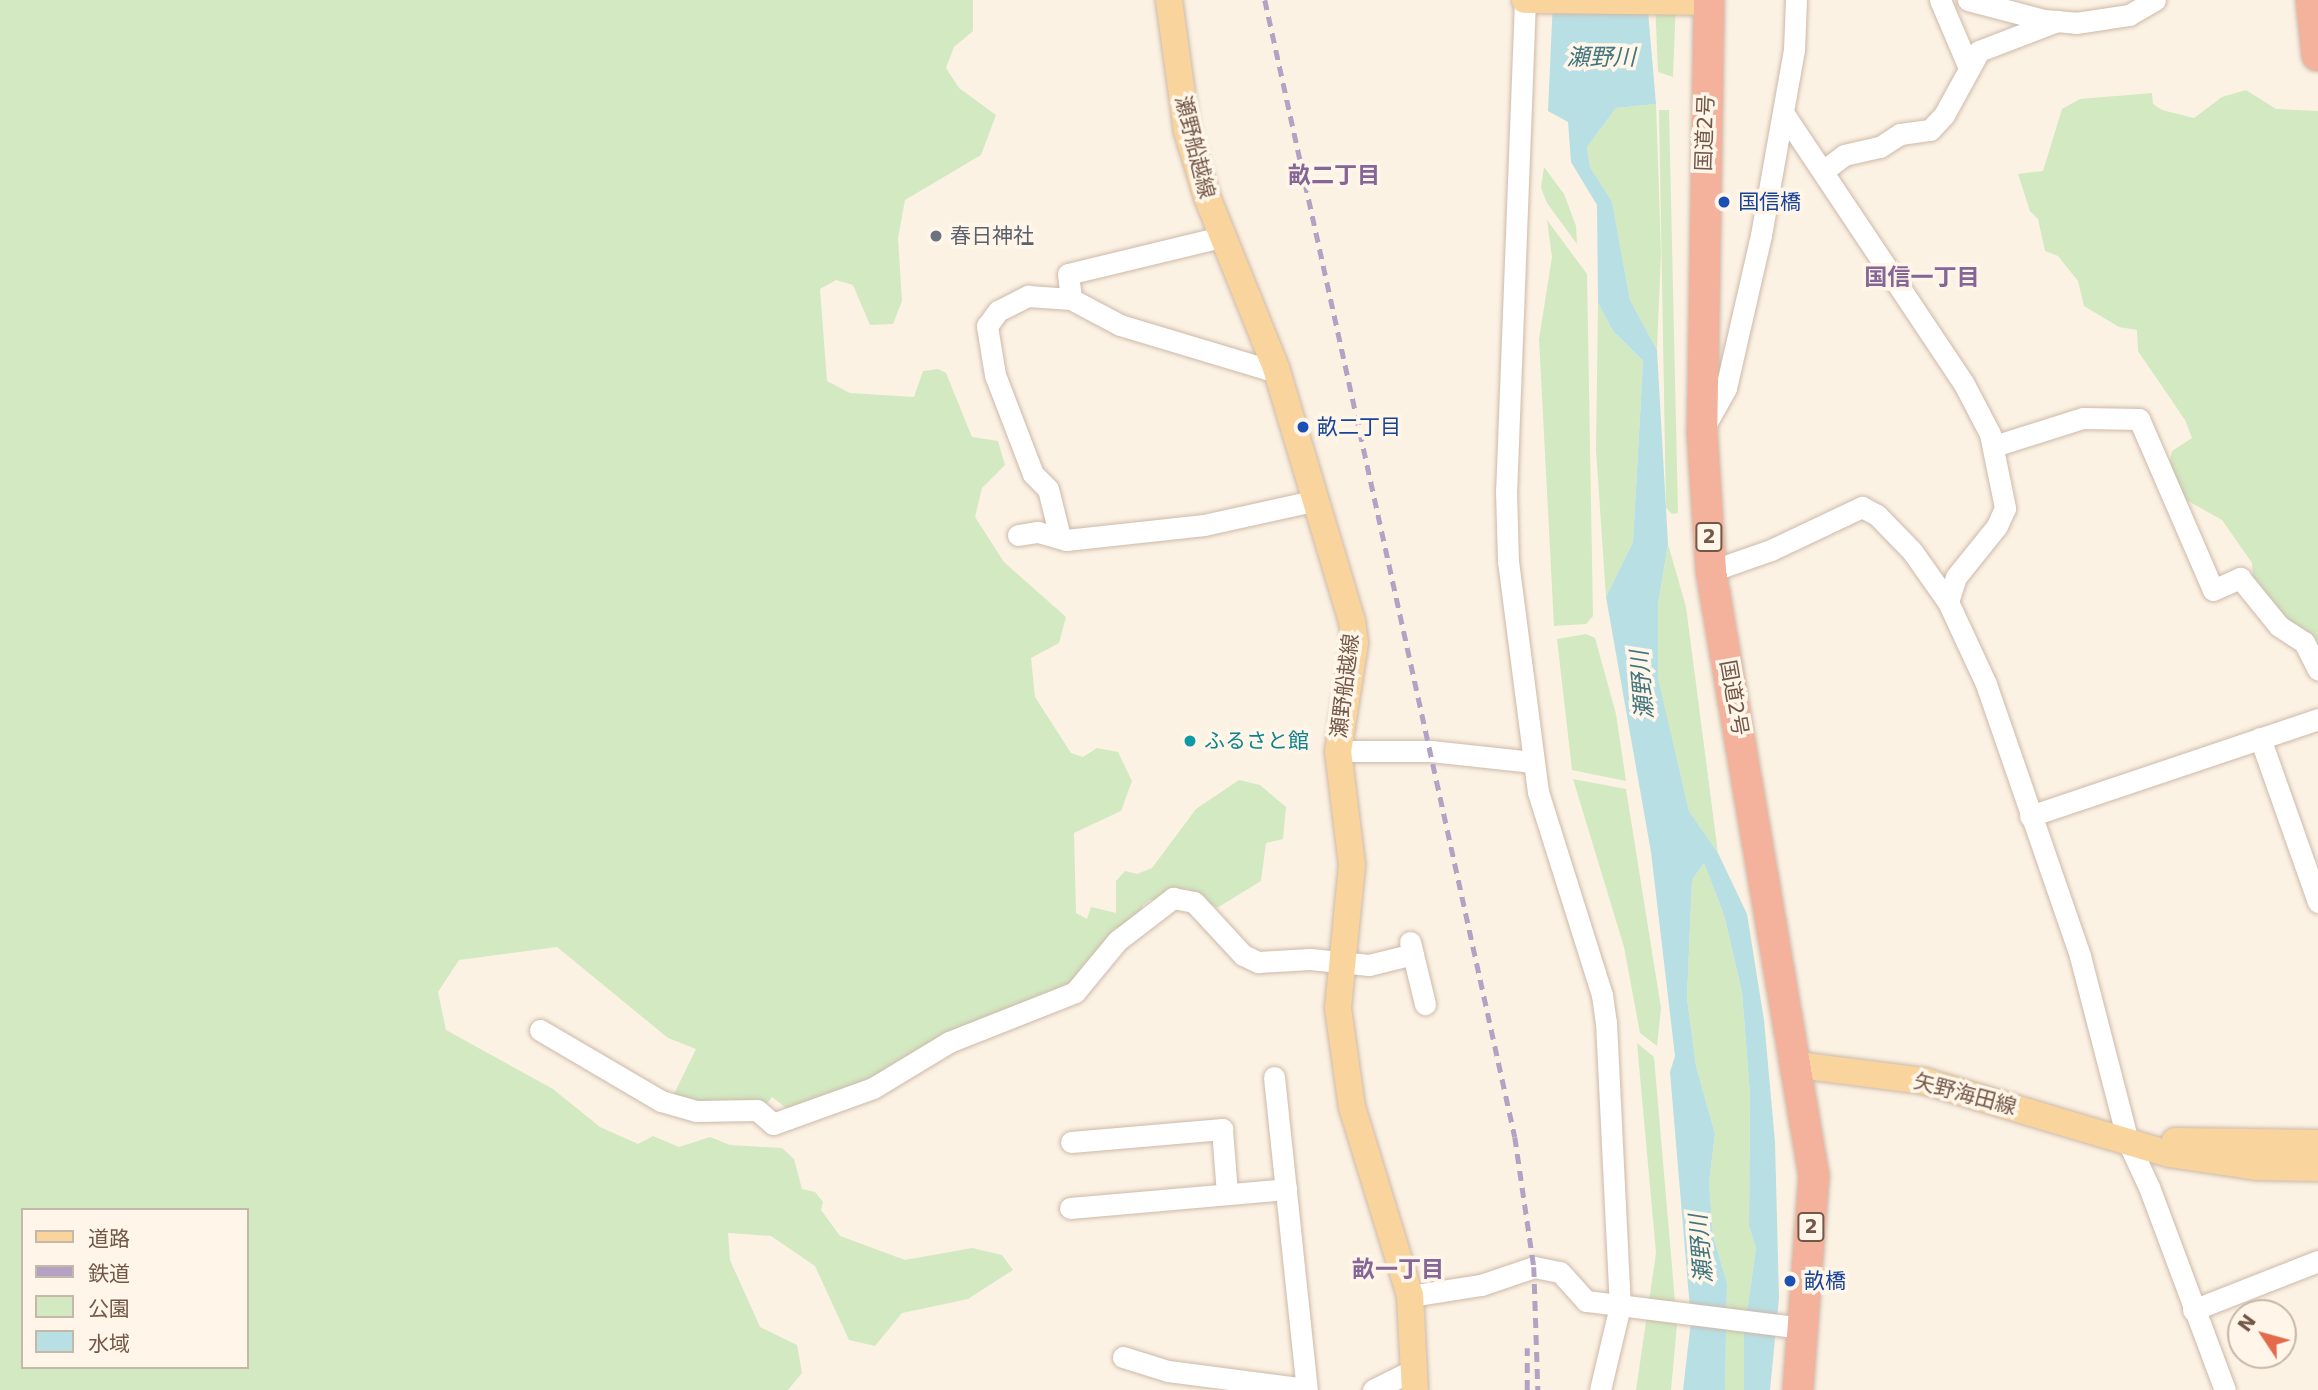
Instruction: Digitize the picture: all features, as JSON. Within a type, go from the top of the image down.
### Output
[{"type":"highway","points":[[2311,0],[2318,56]]},
{"type":"highway","name":"国道2号","points":[[1699,1],[1702,431],[1711,571],[1798,1065],[1814,1176],[1792,1327],[1798,1390]]},
{"type":"main road","name":"瀬野船越線","points":[[1169,0],[1187,131],[1221,237],[1276,368],[1346,594],[1354,643],[1338,751],[1352,865],[1338,1008],[1352,1107],[1410,1296],[1414,1380]]},
{"type":"main road","points":[[1525,0],[1699,1]]},
{"type":"main road","name":"矢野海田線","points":[[1798,1065],[1924,1081],[2128,1142],[2218,1162],[2318,1168]]},
{"type":"main road","name":"矢野海田線","points":[[2128,1142],[2318,1143]]},
{"type":"street","points":[[1525,0],[1506,490],[1508,561],[1532,762],[1602,995],[1620,1306],[1600,1390]]},
{"type":"street","points":[[1702,431],[1726,387],[1784,114],[1796,0]]},
{"type":"street","points":[[1940,0],[1969,68]]},
{"type":"street","points":[[1968,0],[2057,21],[2108,20],[2155,0]]},
{"type":"street","points":[[1823,171],[1844,155],[1880,147],[1900,134],[1930,130],[1944,115],[1979,51],[2057,21]]},
{"type":"street","points":[[1784,114],[1964,384],[1994,446],[2005,508],[1997,526],[1956,577],[1948,602]]},
{"type":"street","points":[[1071,299],[1068,274],[1221,237]]},
{"type":"street","points":[[1060,537],[1048,489],[1033,474],[995,375],[987,326],[998,311],[1028,296],[1071,299],[1120,325],[1253,365],[1276,368]]},
{"type":"street","points":[[1994,446],[2082,418],[2138,419],[2213,590],[2240,578],[2278,626],[2304,642],[2318,670]]},
{"type":"street","points":[[1018,536],[1038,532],[1060,537],[1204,525],[1317,500]]},
{"type":"street","points":[[1711,571],[1771,550],[1862,507],[1877,515],[1912,551],[1948,602],[1986,684],[2080,956],[2128,1142],[2150,1187],[2193,1310],[2225,1390]]},
{"type":"street","points":[[2030,816],[2318,719]]},
{"type":"street","points":[[2260,738],[2318,902]]},
{"type":"street","points":[[1338,751],[1431,751],[1532,762]]},
{"type":"street","points":[[540,1030],[661,1101],[695,1111],[757,1110],[773,1124],[873,1088],[949,1042],[1075,992],[1117,941],[1173,898],[1194,902],[1250,960],[1369,965],[1412,948],[1425,1004]]},
{"type":"street","points":[[1123,1357],[1168,1371],[1306,1389],[1275,1077]]},
{"type":"street","points":[[1072,1142],[1222,1129],[1227,1194]]},
{"type":"street","points":[[1070,1208],[1286,1189]]},
{"type":"street","points":[[2193,1310],[2318,1261]]},
{"type":"street","points":[[1410,1296],[1480,1284],[1534,1267],[1560,1272],[1586,1301],[1792,1327]]},
{"type":"street","points":[[1373,1390],[1414,1380]]},
{"type":"green space","points":[[0,0],[973,0],[973,31],[954,47],[946,68],[959,88],[996,115],[981,155],[905,200],[898,238],[902,301],[893,324],[870,325],[853,285],[836,280],[820,289],[827,381],[850,393],[914,397],[923,371],[938,369],[946,373],[972,437],[998,441],[1005,465],[982,488],[975,517],[1004,562],[1066,617],[1059,643],[1031,658],[1035,697],[1071,753],[1083,757],[1097,748],[1118,752],[1132,781],[1121,811],[1074,833],[1076,913],[1087,919],[1091,907],[1116,913],[1116,881],[1125,871],[1137,874],[1152,868],[1196,809],[1239,780],[1260,785],[1286,807],[1283,839],[1266,843],[1261,881],[1217,908],[1187,889],[1160,902],[1150,900],[1143,905],[1140,920],[1128,928],[1115,928],[1081,977],[866,1087],[790,1111],[772,1097],[764,1107],[672,1098],[696,1049],[668,1038],[557,947],[459,960],[438,992],[446,1030],[553,1089],[600,1127],[638,1144],[653,1136],[679,1147],[710,1137],[730,1145],[782,1148],[794,1159],[802,1189],[815,1192],[823,1202],[821,1210],[840,1236],[905,1260],[972,1248],[1002,1255],[1013,1270],[968,1299],[902,1313],[875,1346],[849,1340],[815,1266],[771,1236],[728,1233],[730,1260],[760,1327],[797,1345],[802,1373],[788,1390],[0,1390]]},
{"type":"green space","points":[[1655,0],[1676,0],[1673,77],[1658,72]]},
{"type":"green space","points":[[2246,90],[2276,109],[2318,111],[2318,661],[2253,583],[2252,563],[2222,520],[2181,497],[2169,466],[2172,451],[2192,438],[2185,420],[2138,351],[2137,330],[2119,327],[2084,306],[2078,281],[2058,256],[2045,251],[2038,219],[2030,211],[2018,174],[2043,171],[2062,109],[2080,99],[2152,93],[2153,104],[2162,110],[2194,118],[2222,97]]},
{"type":"green space","points":[[1656,104],[1661,253],[1657,350],[1630,300],[1612,203],[1590,167],[1587,147],[1616,108]]},
{"type":"green space","points":[[1659,110],[1669,110],[1678,513],[1672,514],[1666,508]]},
{"type":"green space","points":[[1544,167],[1564,194],[1576,226],[1577,244],[1547,203],[1541,188]]},
{"type":"green space","points":[[1547,220],[1587,274],[1593,616],[1586,624],[1554,626],[1539,339],[1552,257]]},
{"type":"green space","points":[[1598,303],[1613,331],[1643,361],[1633,542],[1606,597],[1596,450]]},
{"type":"green space","points":[[1668,544],[1686,607],[1718,853],[1689,811],[1657,679],[1658,605]]},
{"type":"green space","points":[[1586,634],[1595,638],[1616,714],[1626,781],[1572,770],[1557,639]]},
{"type":"green space","points":[[1573,779],[1626,789],[1661,1008],[1657,1046],[1640,1033],[1624,947]]},
{"type":"green space","points":[[1704,863],[1724,915],[1742,992],[1750,1094],[1749,1226],[1756,1248],[1744,1334],[1744,1390],[1725,1390],[1727,1285],[1713,1235],[1709,1183],[1715,1134],[1696,1066],[1687,998],[1692,880]]},
{"type":"green space","points":[[1637,1043],[1654,1057],[1677,1325],[1671,1390],[1636,1390],[1656,1253]]},
{"type":"water","name":"瀬野川","points":[[1553,0],[1647,0],[1656,104],[1616,108],[1587,147],[1590,167],[1612,202],[1630,300],[1657,350],[1668,544],[1658,605],[1658,679],[1689,811],[1718,853],[1747,914],[1764,1020],[1775,1142],[1779,1298],[1770,1390],[1744,1390],[1744,1334],[1756,1248],[1749,1226],[1750,1094],[1742,992],[1724,915],[1704,863],[1692,880],[1687,998],[1696,1066],[1715,1134],[1709,1183],[1713,1235],[1727,1284],[1725,1390],[1683,1390],[1691,1321],[1670,1072],[1675,1056],[1651,852],[1606,597],[1633,542],[1643,361],[1613,331],[1598,303],[1597,205],[1571,162],[1568,122],[1548,111]]},
{"type":"railway","points":[[1265,0],[1515,1137],[1534,1267],[1538,1390]]},
{"type":"railway","points":[[1527,1348],[1527,1390]]},
{"type":"place","name":"国信橋","points":[[1724,202]]},
{"type":"place","name":"春日神社","points":[[936,236]]},
{"type":"place","name":"畝二丁目","points":[[1303,427]]},
{"type":"place","name":"ふるさと館","points":[[1190,741]]},
{"type":"place","name":"畝橋","points":[[1790,1281]]},
{"type":"district","name":"畝二丁目","points":[[1334,175]]},
{"type":"district","name":"国信一丁目","points":[[1922,277]]},
{"type":"district","name":"畝一丁目","points":[[1398,1269]]}]
